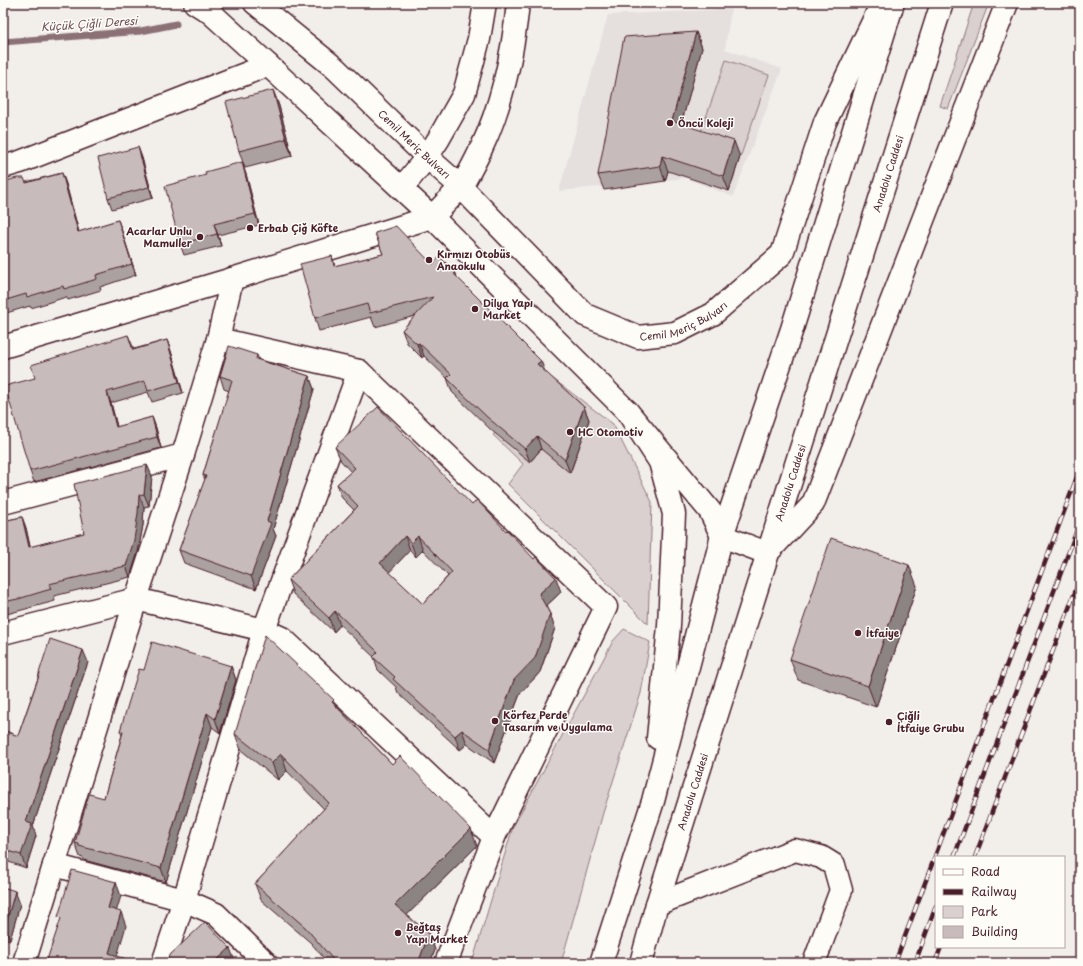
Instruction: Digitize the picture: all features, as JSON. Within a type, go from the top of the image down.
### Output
[{"type":"main road","name":"Cemil Meriç Bulvarı","points":[[255,3],[335,68],[427,157],[461,187],[585,315],[638,337],[675,334],[712,314],[782,254],[825,122],[882,3]]},
{"type":"main road","points":[[601,963],[653,801],[722,536],[792,329],[893,3]]},
{"type":"main road","name":"Anadolu Caddesi","points":[[641,963],[657,904],[767,553],[942,3]]},
{"type":"main road","points":[[208,6],[268,65],[402,188],[627,411],[710,511],[722,536],[767,553],[813,504],[1007,3]]},
{"type":"main road","points":[[402,188],[427,157],[446,128],[464,94],[479,39],[485,5]]},
{"type":"main road","points":[[3,347],[232,279],[432,217],[461,187],[481,148],[495,115],[506,81],[515,33],[518,6]]},
{"type":"main road","points":[[3,167],[268,65]]},
{"type":"main road","points":[[24,963],[136,599],[183,455],[218,339],[232,279]]},
{"type":"main road","points":[[218,339],[359,371],[606,607],[494,837],[446,963]]},
{"type":"main road","points":[[163,963],[184,900],[264,630],[359,371]]},
{"type":"main road","points":[[627,411],[660,462],[674,514],[669,626],[653,801]]},
{"type":"main road","points":[[3,503],[183,455]]},
{"type":"main road","points":[[3,633],[136,599],[264,630],[282,638],[494,837]]},
{"type":"main road","points":[[657,904],[795,850],[821,857],[834,865],[840,890],[814,963]]},
{"type":"main road","points":[[54,865],[184,900],[216,914],[266,963]]},
{"type":"shaded area","name":"Öncü Koleji","points":[[731,9],[725,49],[782,69],[733,197],[685,178],[559,191],[608,15]]},
{"type":"green space","points":[[974,3],[989,3],[948,109],[940,106]]},
{"type":"green space","points":[[726,60],[769,75],[741,155],[698,140]]},
{"type":"green space","points":[[548,375],[613,424],[652,502],[648,624],[508,484],[523,464],[493,435]]},
{"type":"green space","points":[[624,629],[650,642],[641,693],[603,813],[561,963],[472,963],[513,827],[613,641]]},
{"type":"building","points":[[696,32],[672,121],[734,141],[723,176],[662,156],[660,166],[598,175],[624,37]]},
{"type":"building","points":[[273,90],[286,139],[239,151],[226,102]]},
{"type":"building","points":[[138,147],[149,187],[108,198],[98,158]]},
{"type":"building","points":[[242,162],[255,214],[214,224],[217,234],[180,244],[165,186],[206,175],[205,172]]},
{"type":"building","points":[[62,173],[78,232],[118,220],[132,264],[96,275],[97,279],[64,289],[63,286],[27,297],[26,294],[3,301],[3,182],[17,178],[24,178],[26,183]]},
{"type":"building","points":[[396,226],[432,264],[440,257],[456,273],[454,274],[541,361],[537,364],[584,407],[565,460],[537,436],[525,449],[487,417],[464,395],[447,378],[451,374],[419,343],[417,344],[402,330],[433,297],[370,313],[367,304],[315,318],[300,264],[332,256],[334,266],[383,254],[375,233]]},
{"type":"building","points":[[128,335],[133,350],[167,340],[179,382],[148,391],[145,381],[107,392],[116,427],[152,417],[157,437],[30,471],[5,386],[35,378],[31,365]]},
{"type":"building","points":[[229,346],[257,355],[256,359],[309,376],[267,521],[271,523],[251,576],[179,550],[206,476],[203,475],[232,380],[220,376]]},
{"type":"building","points":[[378,407],[472,505],[477,500],[534,559],[536,557],[556,578],[539,594],[550,614],[535,658],[514,680],[489,749],[462,730],[455,736],[393,679],[395,677],[373,657],[378,652],[335,611],[329,618],[288,580],[358,506],[337,484],[355,468],[335,447]],"holes":[[[405,536],[411,543],[418,536],[452,572],[423,604],[380,563]]]},
{"type":"building","points":[[147,465],[144,494],[139,495],[134,540],[126,566],[49,584],[51,589],[3,602],[3,521],[22,517],[29,547],[84,533],[74,484]]},
{"type":"building","name":"İtfaiye","points":[[831,538],[909,565],[868,686],[790,659]]},
{"type":"building","points":[[265,635],[334,700],[332,702],[392,764],[400,756],[471,829],[395,905],[429,934],[418,963],[336,963],[305,927],[255,884],[329,803],[281,754],[272,763],[235,734]]},
{"type":"building","points":[[50,639],[83,650],[26,822],[32,824],[21,855],[3,849],[3,730],[18,736]]},
{"type":"building","points":[[152,642],[231,666],[215,719],[207,713],[161,868],[79,846],[79,844],[75,843],[89,794],[104,798],[123,732],[120,731],[129,701],[139,669],[144,670]]},
{"type":"building","points":[[72,870],[116,882],[108,908],[121,912],[109,953],[129,960],[128,963],[46,963],[61,918],[58,917]]},
{"type":"building","points":[[3,887],[15,891],[5,927],[3,926]]},
{"type":"building","points":[[205,922],[230,948],[214,963],[167,963],[166,962],[171,954]]},
{"type":"building","points":[[704,960],[712,963],[703,963]]},
{"type":"waterway","name":"Küçük Çiğli Deresi","points":[[3,42],[141,31],[176,24]]},
{"type":"railway","points":[[935,856],[1080,469]]},
{"type":"railway","points":[[954,856],[1080,522]]},
{"type":"railway","points":[[975,856],[1080,579]]},
{"type":"railway","points":[[895,963],[935,856]]},
{"type":"railway","points":[[915,963],[935,909]]},
{"type":"railway","points":[[935,963],[941,948]]},
{"type":"place","name":"Öncü Koleji","points":[[670,123]]},
{"type":"place","name":"Erbab Çiğ Köfte","points":[[250,228]]},
{"type":"place","name":"Acarlar Unlu Mamuller","points":[[200,237]]},
{"type":"place","name":"Kırmızı Otobüs Anaokulu","points":[[429,260]]},
{"type":"place","name":"Dilya Yapı Market","points":[[475,309]]},
{"type":"place","name":"HC Otomotiv","points":[[570,432]]},
{"type":"place","name":"İtfaiye","points":[[858,633]]},
{"type":"place","name":"Körfez Perde Tasarım ve Uygulama","points":[[495,721]]},
{"type":"place","name":"Çiğli İtfaiye Grubu","points":[[889,722]]},
{"type":"place","name":"Beğtaş Yapı Market","points":[[398,933]]}]
